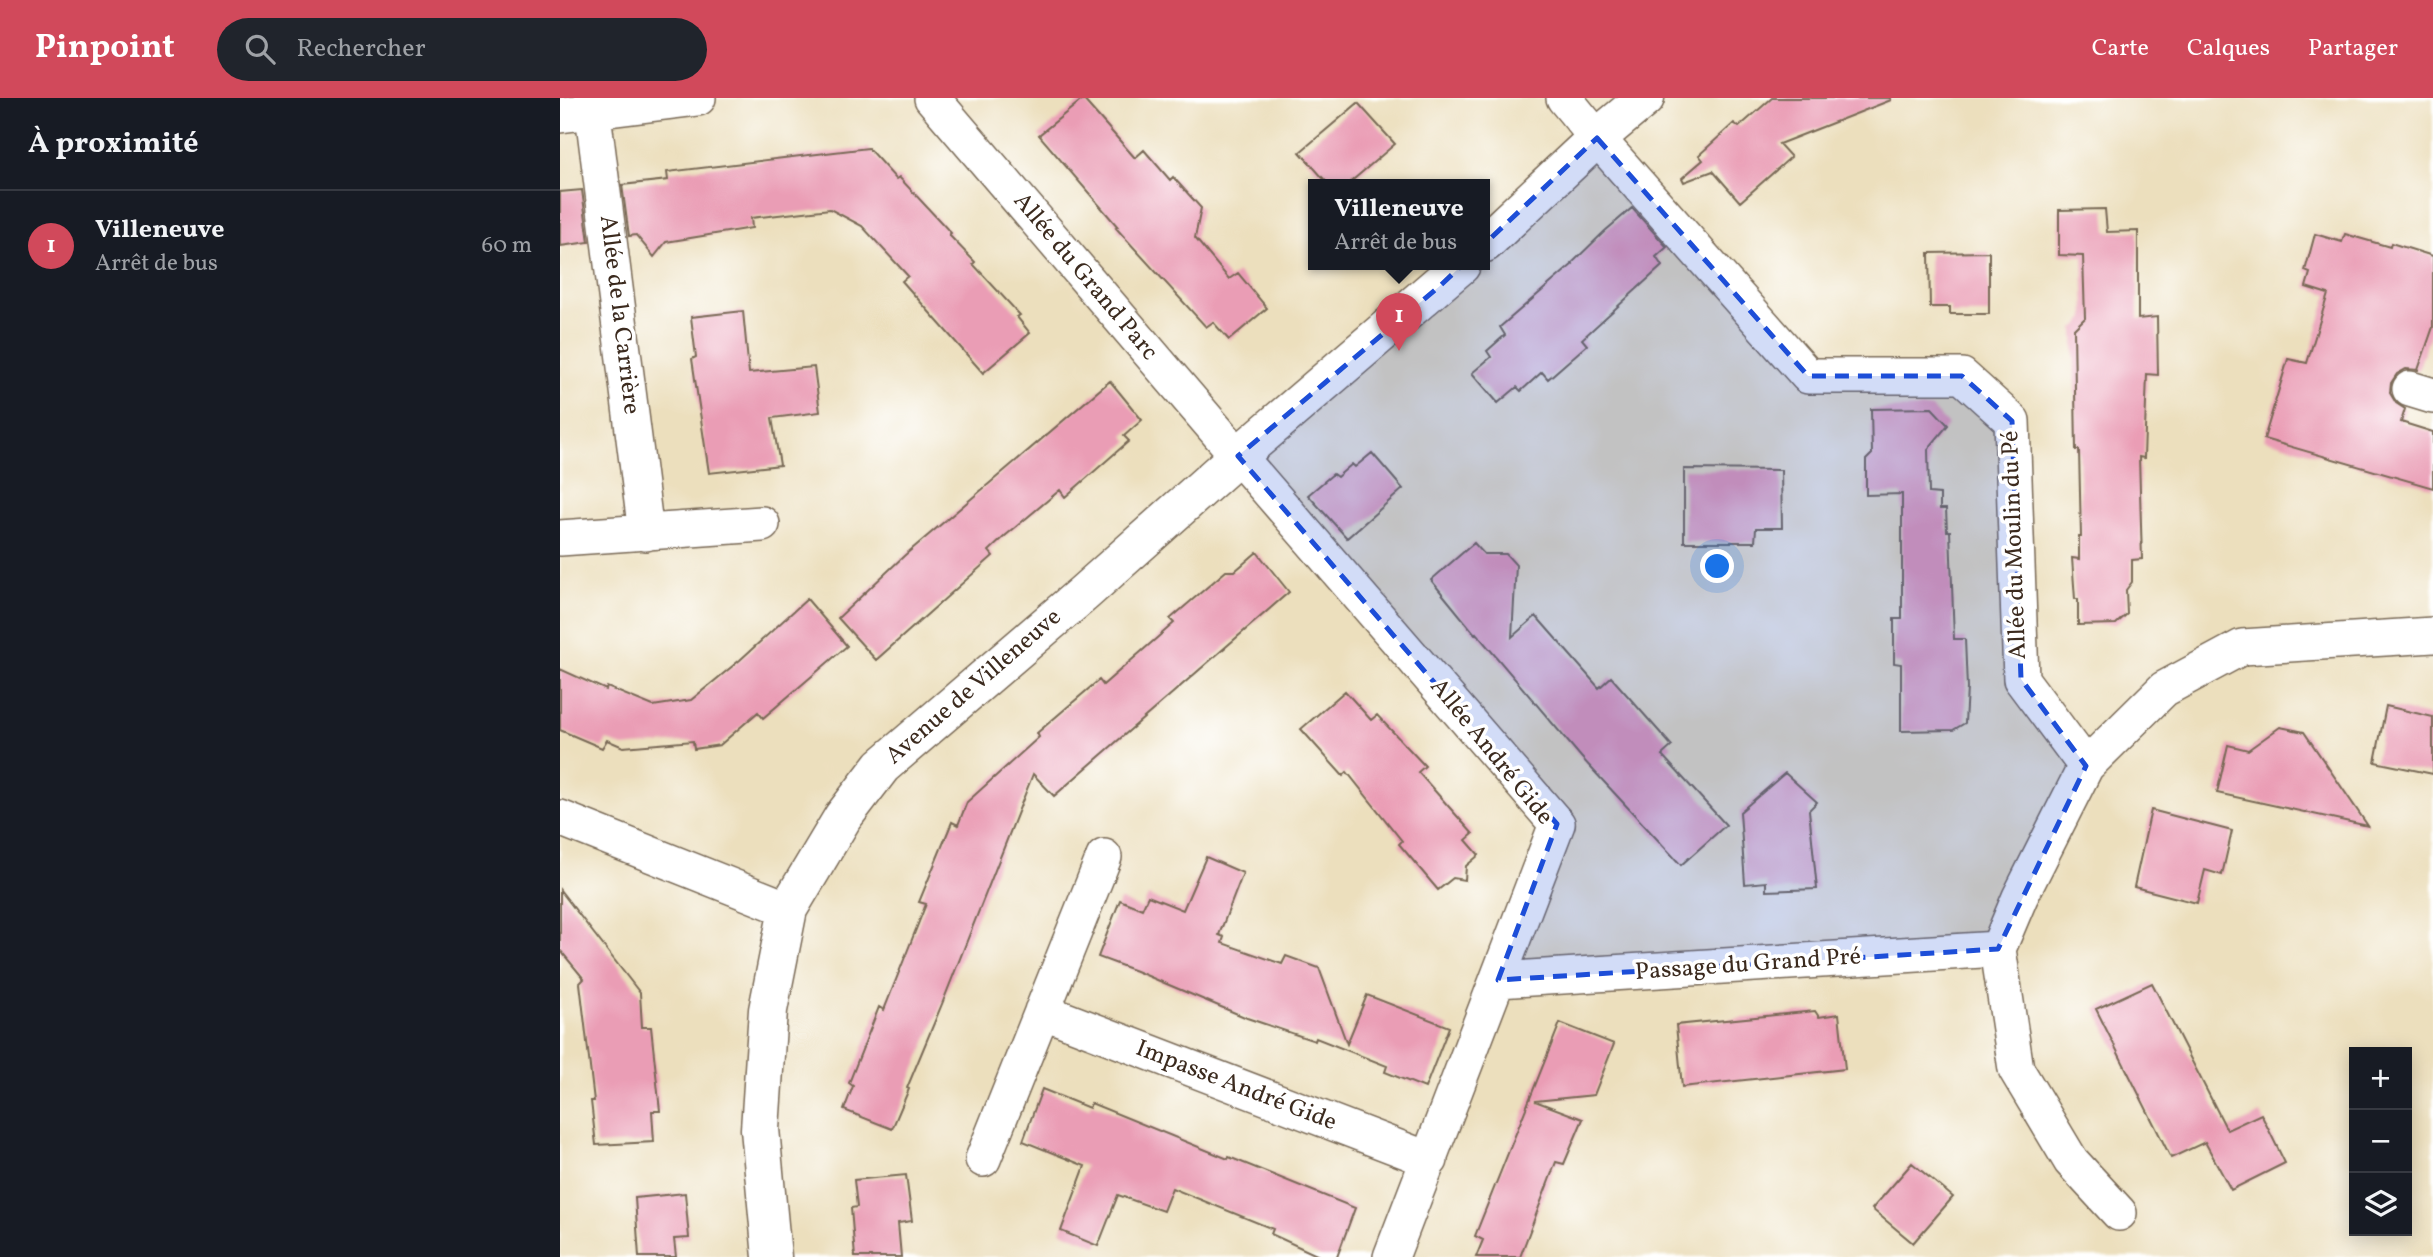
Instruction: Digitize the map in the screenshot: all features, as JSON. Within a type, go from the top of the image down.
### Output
[{"type":"street","points":[[582,108],[698,98]]},
{"type":"street","name":"Allée du Grand Parc","points":[[932,98],[1238,456]]},
{"type":"street","name":"Allée du Moulin du Pé","points":[[1564,98],[1808,376],[1962,376],[2012,421],[2021,680],[2086,766]]},
{"type":"street","points":[[1490,238],[1597,138],[1645,98]]},
{"type":"street","name":"Allée de la Carrière","points":[[582,108],[646,533]]},
{"type":"street","name":"Avenue de Villeneuve","points":[[772,1257],[760,1129],[768,1010],[788,909],[843,817],[882,766],[1455,270]]},
{"type":"street","name":"Allée André Gide","points":[[1238,456],[1557,824],[1391,1257]]},
{"type":"street","points":[[560,538],[762,524]]},
{"type":"street","points":[[2119,1213],[2071,1161],[2016,1069],[1998,949],[2020,897],[2086,766],[2164,689],[2242,647],[2433,635]]},
{"type":"street","points":[[560,818],[788,909]]},
{"type":"street","points":[[983,1159],[1104,857]]},
{"type":"street","name":"Passage du Grand Pré","points":[[1498,981],[1998,949]]},
{"type":"street","name":"Impasse André Gide","points":[[1042,1012],[1430,1160]]},
{"type":"highlighted area","points":[[1597,138],[1808,376],[1962,376],[2012,421],[2021,679],[2086,766],[1998,949],[1498,980],[1557,824],[1238,456],[1441,285]]},
{"type":"building","points":[[1772,98],[1891,100],[1779,144],[1791,157],[1740,202],[1713,171],[1684,182],[1682,178],[1703,160],[1699,155],[1734,123],[1739,127]]},
{"type":"building","points":[[1083,99],[1135,158],[1144,150],[1170,180],[1173,177],[1201,208],[1195,238],[1229,279],[1238,273],[1267,308],[1229,340],[1213,322],[1206,327],[1116,228],[1118,227],[1039,135]]},
{"type":"building","points":[[1358,103],[1395,144],[1354,179],[1324,179],[1300,152]]},
{"type":"building","points":[[868,148],[951,233],[949,235],[975,262],[973,264],[1020,315],[1017,317],[1030,333],[983,373],[902,281],[908,276],[862,226],[830,209],[751,218],[752,228],[666,242],[654,257],[636,235],[629,236],[622,185],[668,180],[667,172]]},
{"type":"building","points":[[582,190],[589,242],[560,246],[560,192]]},
{"type":"building","points":[[1632,208],[1667,247],[1656,257],[1662,266],[1582,339],[1587,345],[1548,379],[1542,372],[1521,391],[1517,387],[1498,403],[1472,373],[1491,357],[1487,351],[1505,335],[1500,327]]},
{"type":"building","points":[[2105,209],[2107,232],[2138,231],[2138,319],[2157,317],[2158,375],[2147,374],[2144,458],[2139,457],[2142,559],[2132,560],[2132,582],[2126,590],[2127,614],[2116,624],[2078,625],[2078,599],[2075,599],[2072,558],[2079,559],[2081,537],[2074,329],[2085,318],[2083,256],[2059,255],[2059,210]]},
{"type":"building","points":[[2315,234],[2342,242],[2345,234],[2390,247],[2391,243],[2433,256],[2433,327],[2418,370],[2406,369],[2397,374],[2391,383],[2390,393],[2396,403],[2405,409],[2401,422],[2433,432],[2433,488],[2264,439],[2288,359],[2307,363],[2328,294],[2306,287],[2310,273],[2305,271]]},
{"type":"building","points":[[1989,252],[1989,314],[1950,314],[1950,307],[1930,307],[1929,253]]},
{"type":"building","points":[[743,311],[749,373],[814,367],[820,412],[772,418],[780,465],[709,473],[692,359],[696,357],[691,317]]},
{"type":"building","points":[[1110,381],[1142,420],[1124,436],[1129,441],[1065,497],[1060,490],[1005,536],[989,551],[993,556],[876,660],[838,618],[905,555]]},
{"type":"building","points":[[1932,408],[1948,425],[1928,449],[1929,493],[1940,494],[1940,509],[1946,509],[1947,531],[1950,531],[1954,639],[1965,639],[1965,723],[1953,730],[1901,731],[1901,664],[1894,663],[1894,619],[1902,619],[1902,494],[1866,495],[1866,460],[1872,454],[1871,409]]},
{"type":"building","points":[[1372,453],[1403,489],[1347,538],[1308,495],[1333,474],[1337,477],[1352,464],[1355,467]]},
{"type":"building","points":[[1684,469],[1781,470],[1782,528],[1756,528],[1755,542],[1684,542]]},
{"type":"building","points":[[1474,543],[1484,554],[1506,554],[1516,565],[1512,637],[1536,616],[1599,688],[1611,677],[1672,746],[1662,755],[1726,825],[1681,865],[1581,757],[1431,580]]},
{"type":"building","points":[[1257,552],[1289,592],[1054,796],[1033,774],[892,1129],[844,1110],[853,1086],[849,1083],[879,1007],[884,1010],[926,904],[919,902],[952,822],[958,825],[967,802],[1039,737],[1037,733],[1099,680],[1103,685],[1174,623],[1170,619],[1226,571],[1235,571]]},
{"type":"building","points":[[807,599],[847,646],[763,718],[758,712],[720,745],[694,749],[693,741],[623,747],[607,740],[602,748],[560,730],[560,669],[606,690],[607,687],[653,706],[691,700]]},
{"type":"building","points":[[1345,691],[1371,720],[1377,715],[1425,766],[1418,772],[1473,834],[1466,840],[1479,855],[1466,866],[1465,880],[1453,878],[1438,890],[1399,844],[1402,841],[1347,772],[1343,776],[1301,729]]},
{"type":"building","points":[[2386,706],[2433,717],[2433,774],[2375,762]]},
{"type":"building","points":[[2280,727],[2304,732],[2368,826],[2217,793],[2228,745],[2248,750]]},
{"type":"building","points":[[1785,773],[1817,802],[1809,810],[1817,889],[1766,891],[1766,882],[1745,884],[1740,812]]},
{"type":"building","points":[[2151,810],[2232,831],[2222,875],[2205,870],[2197,903],[2134,887]]},
{"type":"building","points":[[1206,857],[1243,873],[1219,935],[1224,937],[1222,943],[1282,964],[1286,956],[1319,968],[1347,1044],[1367,995],[1449,1027],[1425,1088],[1385,1072],[1387,1066],[1316,1038],[1315,1041],[1247,1018],[1098,957],[1120,900],[1142,909],[1148,896],[1183,910]]},
{"type":"building","points":[[560,890],[640,993],[642,1027],[651,1027],[660,1111],[652,1111],[654,1142],[596,1145],[591,1101],[594,1101],[580,983],[584,979],[560,950]]},
{"type":"building","points":[[2152,983],[2227,1130],[2261,1114],[2285,1163],[2231,1190],[2205,1142],[2171,1158],[2096,1009]]},
{"type":"building","points":[[1815,1011],[1819,1017],[1839,1014],[1845,1069],[1682,1087],[1676,1025]]},
{"type":"building","points":[[1560,1023],[1614,1044],[1594,1095],[1535,1101],[1583,1119],[1564,1164],[1556,1162],[1520,1257],[1476,1257],[1483,1240],[1475,1236]]},
{"type":"building","points":[[1042,1089],[1089,1108],[1091,1103],[1355,1208],[1337,1257],[1321,1257],[1271,1234],[1273,1229],[1172,1188],[1163,1211],[1118,1195],[1098,1246],[1061,1231],[1085,1166],[1023,1141]]},
{"type":"building","points":[[1912,1163],[1953,1197],[1913,1243],[1872,1209]]},
{"type":"building","points":[[906,1175],[912,1221],[898,1223],[901,1257],[855,1257],[851,1208],[857,1207],[854,1180]]},
{"type":"building","points":[[685,1193],[689,1238],[674,1239],[676,1257],[639,1257],[635,1198]]},
{"type":"place","name":"Villeneuve","points":[[1399,351]]}]
